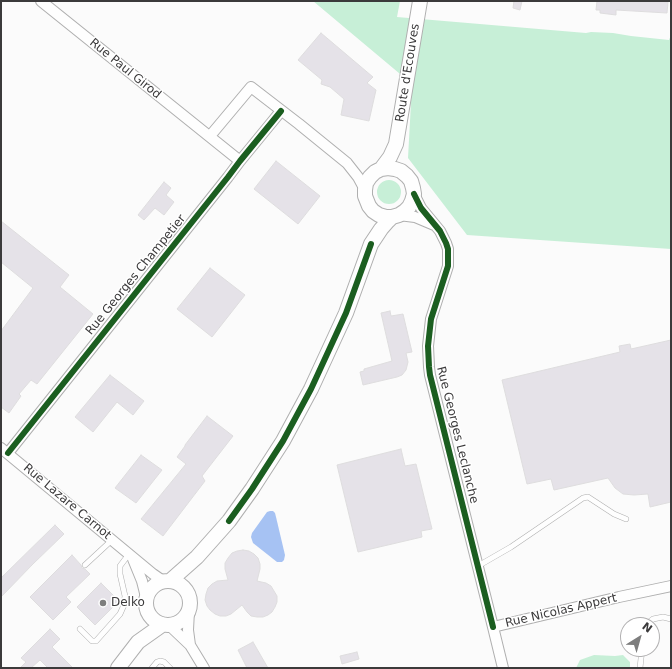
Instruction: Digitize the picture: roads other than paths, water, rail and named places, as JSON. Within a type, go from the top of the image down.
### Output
[{"type":"main road","name":"Route d'Ecouves","points":[[396,144],[420,1]]},
{"type":"main road","points":[[396,144],[390,157],[378,171],[370,177],[366,184],[365,190],[366,201],[373,211],[386,217],[396,216]]},
{"type":"main road","points":[[396,144],[397,159],[401,171]]},
{"type":"main road","points":[[167,581],[197,557],[229,521],[252,489],[283,441],[311,389],[346,313],[371,244],[381,229],[396,216],[405,212],[409,207],[414,194],[411,181],[407,176],[401,171],[395,169],[388,168],[378,171]]},
{"type":"main road","points":[[369,206],[371,220],[371,244]]},
{"type":"main road","points":[[186,589],[187,581],[197,557]]},
{"type":"main road","points":[[118,668],[138,642],[166,625],[178,623],[184,618],[189,611],[189,596],[186,589],[179,583],[167,581],[157,583],[148,592],[138,642]]},
{"type":"main road","points":[[146,604],[153,620],[166,625]]},
{"type":"street","name":"Rue Paul Girod","points":[[41,1],[210,136]]},
{"type":"street","points":[[240,161],[210,136],[251,87],[347,163],[362,170],[378,171]]},
{"type":"street","name":"Rue Georges Champetier","points":[[5,451],[281,111]]},
{"type":"street","points":[[347,163],[358,177],[365,190]]},
{"type":"street","name":"Rue Georges Leclanche","points":[[414,194],[421,208],[443,236],[448,249],[448,266],[431,319],[428,346],[429,367],[493,627]]},
{"type":"street","points":[[396,216],[415,217],[436,226]]},
{"type":"street","name":"Rue Lazare Carnot","points":[[5,451],[153,574],[167,581]]},
{"type":"street","name":"Rue Lazare Carnot","points":[[131,555],[142,581],[146,604]]},
{"type":"street","name":"Rue Nicolas Appert","points":[[503,668],[493,627],[671,586]]},
{"type":"street","points":[[189,611],[188,630],[190,645]]},
{"type":"street","points":[[166,625],[190,645],[204,668]]},
{"type":"lane","points":[[478,566],[511,547],[583,498],[588,497],[614,514],[626,519]]},
{"type":"lane","points":[[86,565],[112,540]]},
{"type":"lane","points":[[80,629],[92,641],[96,640],[120,614],[124,605],[125,596],[120,574],[120,566],[131,555]]},
{"type":"lane","points":[[660,618],[671,619]]},
{"type":"lane","points":[[640,668],[641,657]]},
{"type":"lane","points":[[152,668],[157,662],[160,661],[164,662],[170,668]]},
{"type":"water","points":[[270,511],[275,513],[285,555],[282,562],[277,562],[253,543],[251,537],[252,533],[267,512]]},
{"type":"place","name":"Delko","points":[[103,603]]}]
